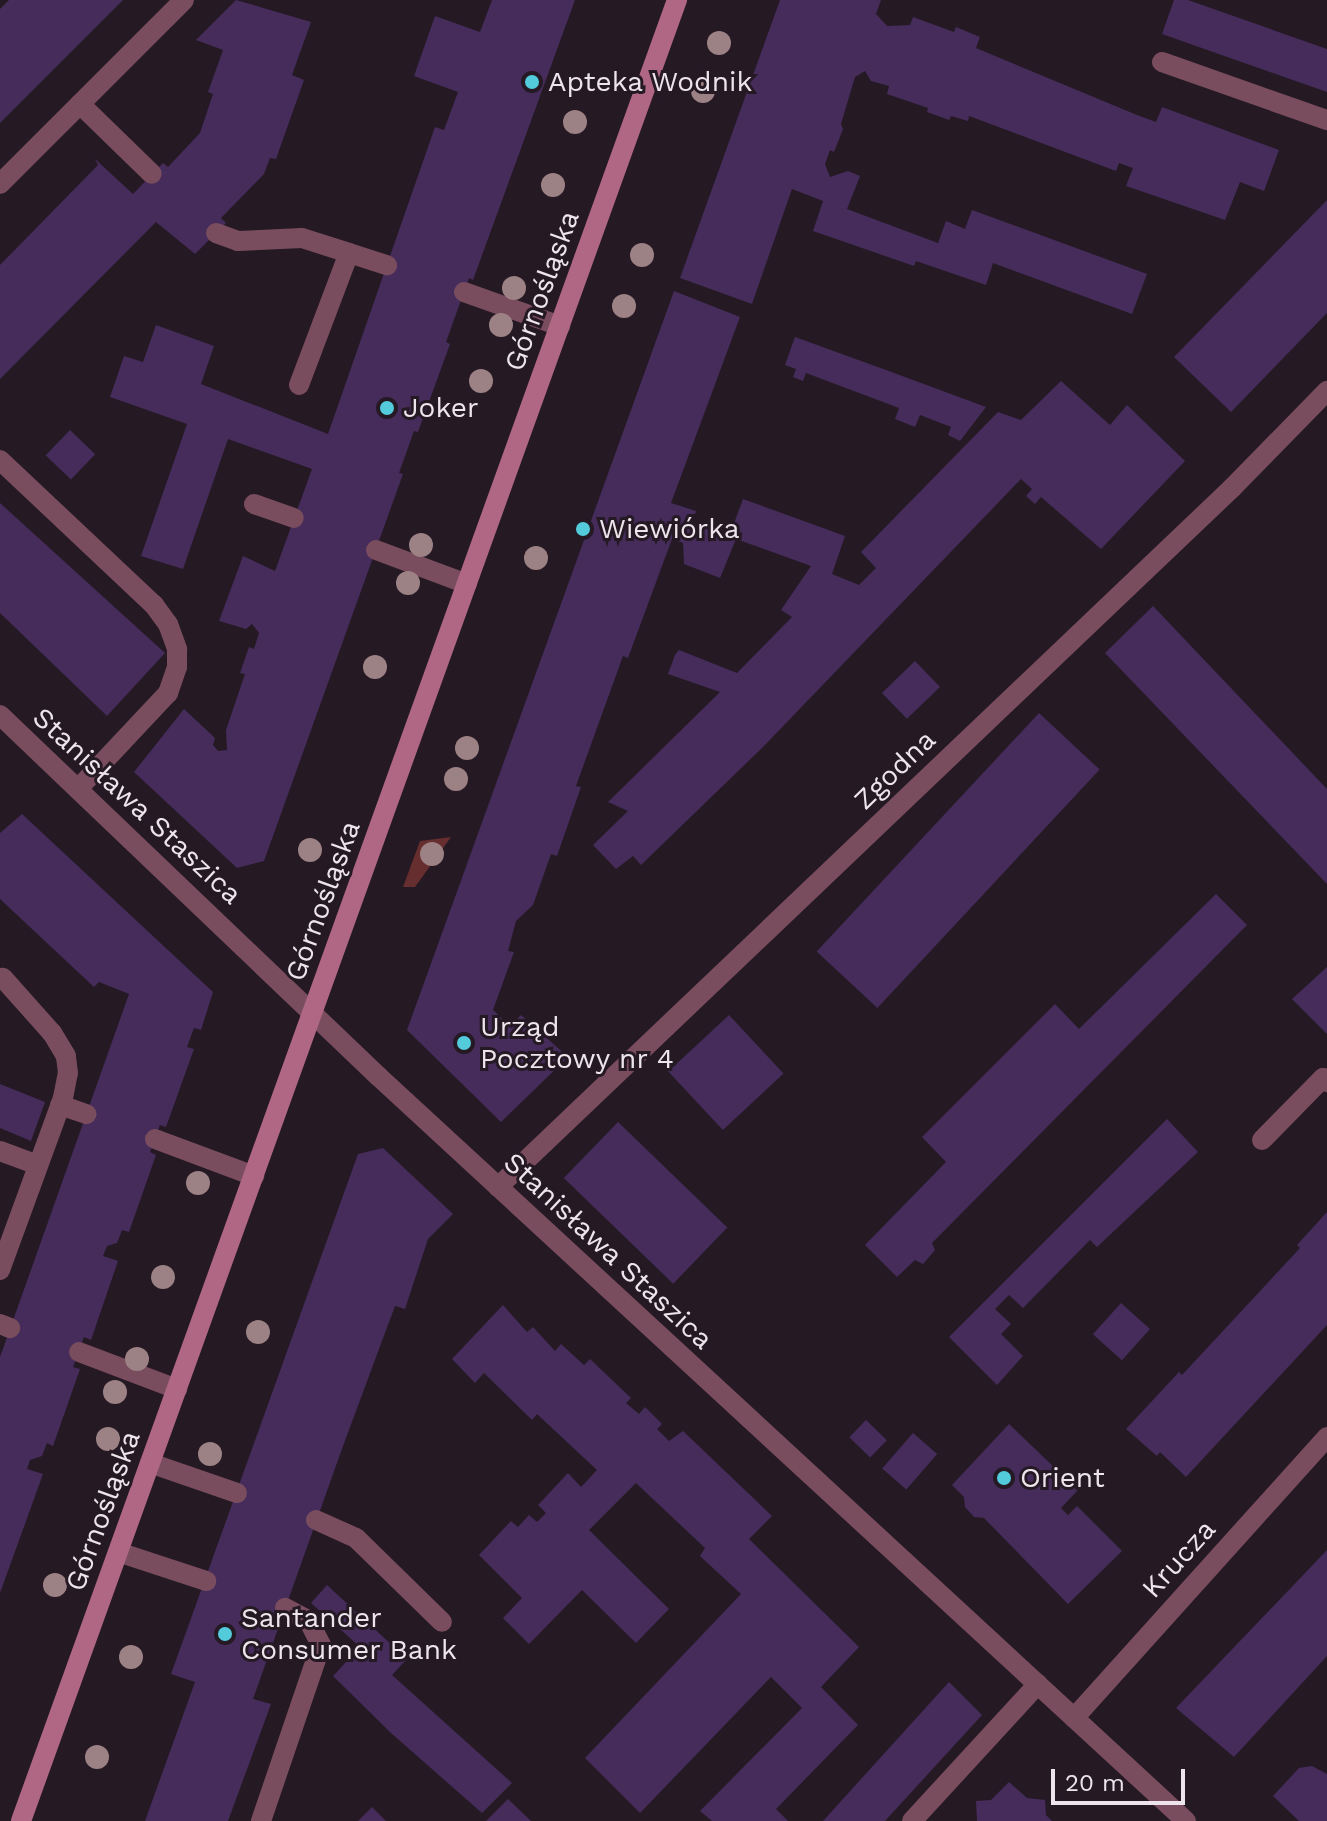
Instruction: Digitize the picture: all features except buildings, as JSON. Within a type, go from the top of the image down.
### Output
[{"type":"street","points":[[0,184],[184,0]]},
{"type":"street","name":"Górnośląska","points":[[21,1821],[677,0]]},
{"type":"street","points":[[1162,62],[1327,120]]},
{"type":"street","points":[[80,104],[152,174]]},
{"type":"street","points":[[216,233],[238,241],[302,238],[387,265]]},
{"type":"street","points":[[299,385],[349,253]]},
{"type":"street","points":[[464,292],[560,326]]},
{"type":"street","name":"Zgodna","points":[[498,1187],[1232,488],[1327,391]]},
{"type":"street","points":[[0,460],[154,605],[168,624],[177,649],[177,667],[168,693],[78,789]]},
{"type":"street","points":[[254,504],[294,518]]},
{"type":"street","points":[[376,550],[467,584]]},
{"type":"street","name":"Stanisława Staszica","points":[[0,715],[498,1187],[1186,1821]]},
{"type":"street","points":[[0,1270],[60,1105],[68,1073],[66,1056],[52,1033],[3,978]]},
{"type":"street","points":[[1262,1140],[1323,1078],[1327,1082]]},
{"type":"street","points":[[60,1105],[86,1114]]},
{"type":"street","points":[[155,1139],[254,1176]]},
{"type":"street","points":[[0,1151],[38,1165]]},
{"type":"street","points":[[79,1352],[177,1389]]},
{"type":"street","name":"Krucza","points":[[1074,1718],[1327,1437]]},
{"type":"street","points":[[150,1463],[237,1493]]},
{"type":"street","points":[[316,1520],[356,1538],[442,1622]]},
{"type":"street","points":[[118,1552],[206,1581]]},
{"type":"street","points":[[261,1821],[321,1645],[308,1620],[285,1608]]},
{"type":"street","points":[[912,1821],[1038,1684]]},
{"type":"shaded area","points":[[451,837],[415,887],[403,887],[420,841]]},
{"type":"place","name":"Apteka Wodnik","points":[[532,82]]},
{"type":"place","name":"Joker","points":[[387,408]]},
{"type":"place","name":"Wiewiórka","points":[[583,529]]},
{"type":"place","name":"Urząd Pocztowy nr 4","points":[[464,1043]]},
{"type":"place","name":"Orient","points":[[1004,1478]]},
{"type":"place","name":"Santander Consumer Bank","points":[[225,1634]]}]
